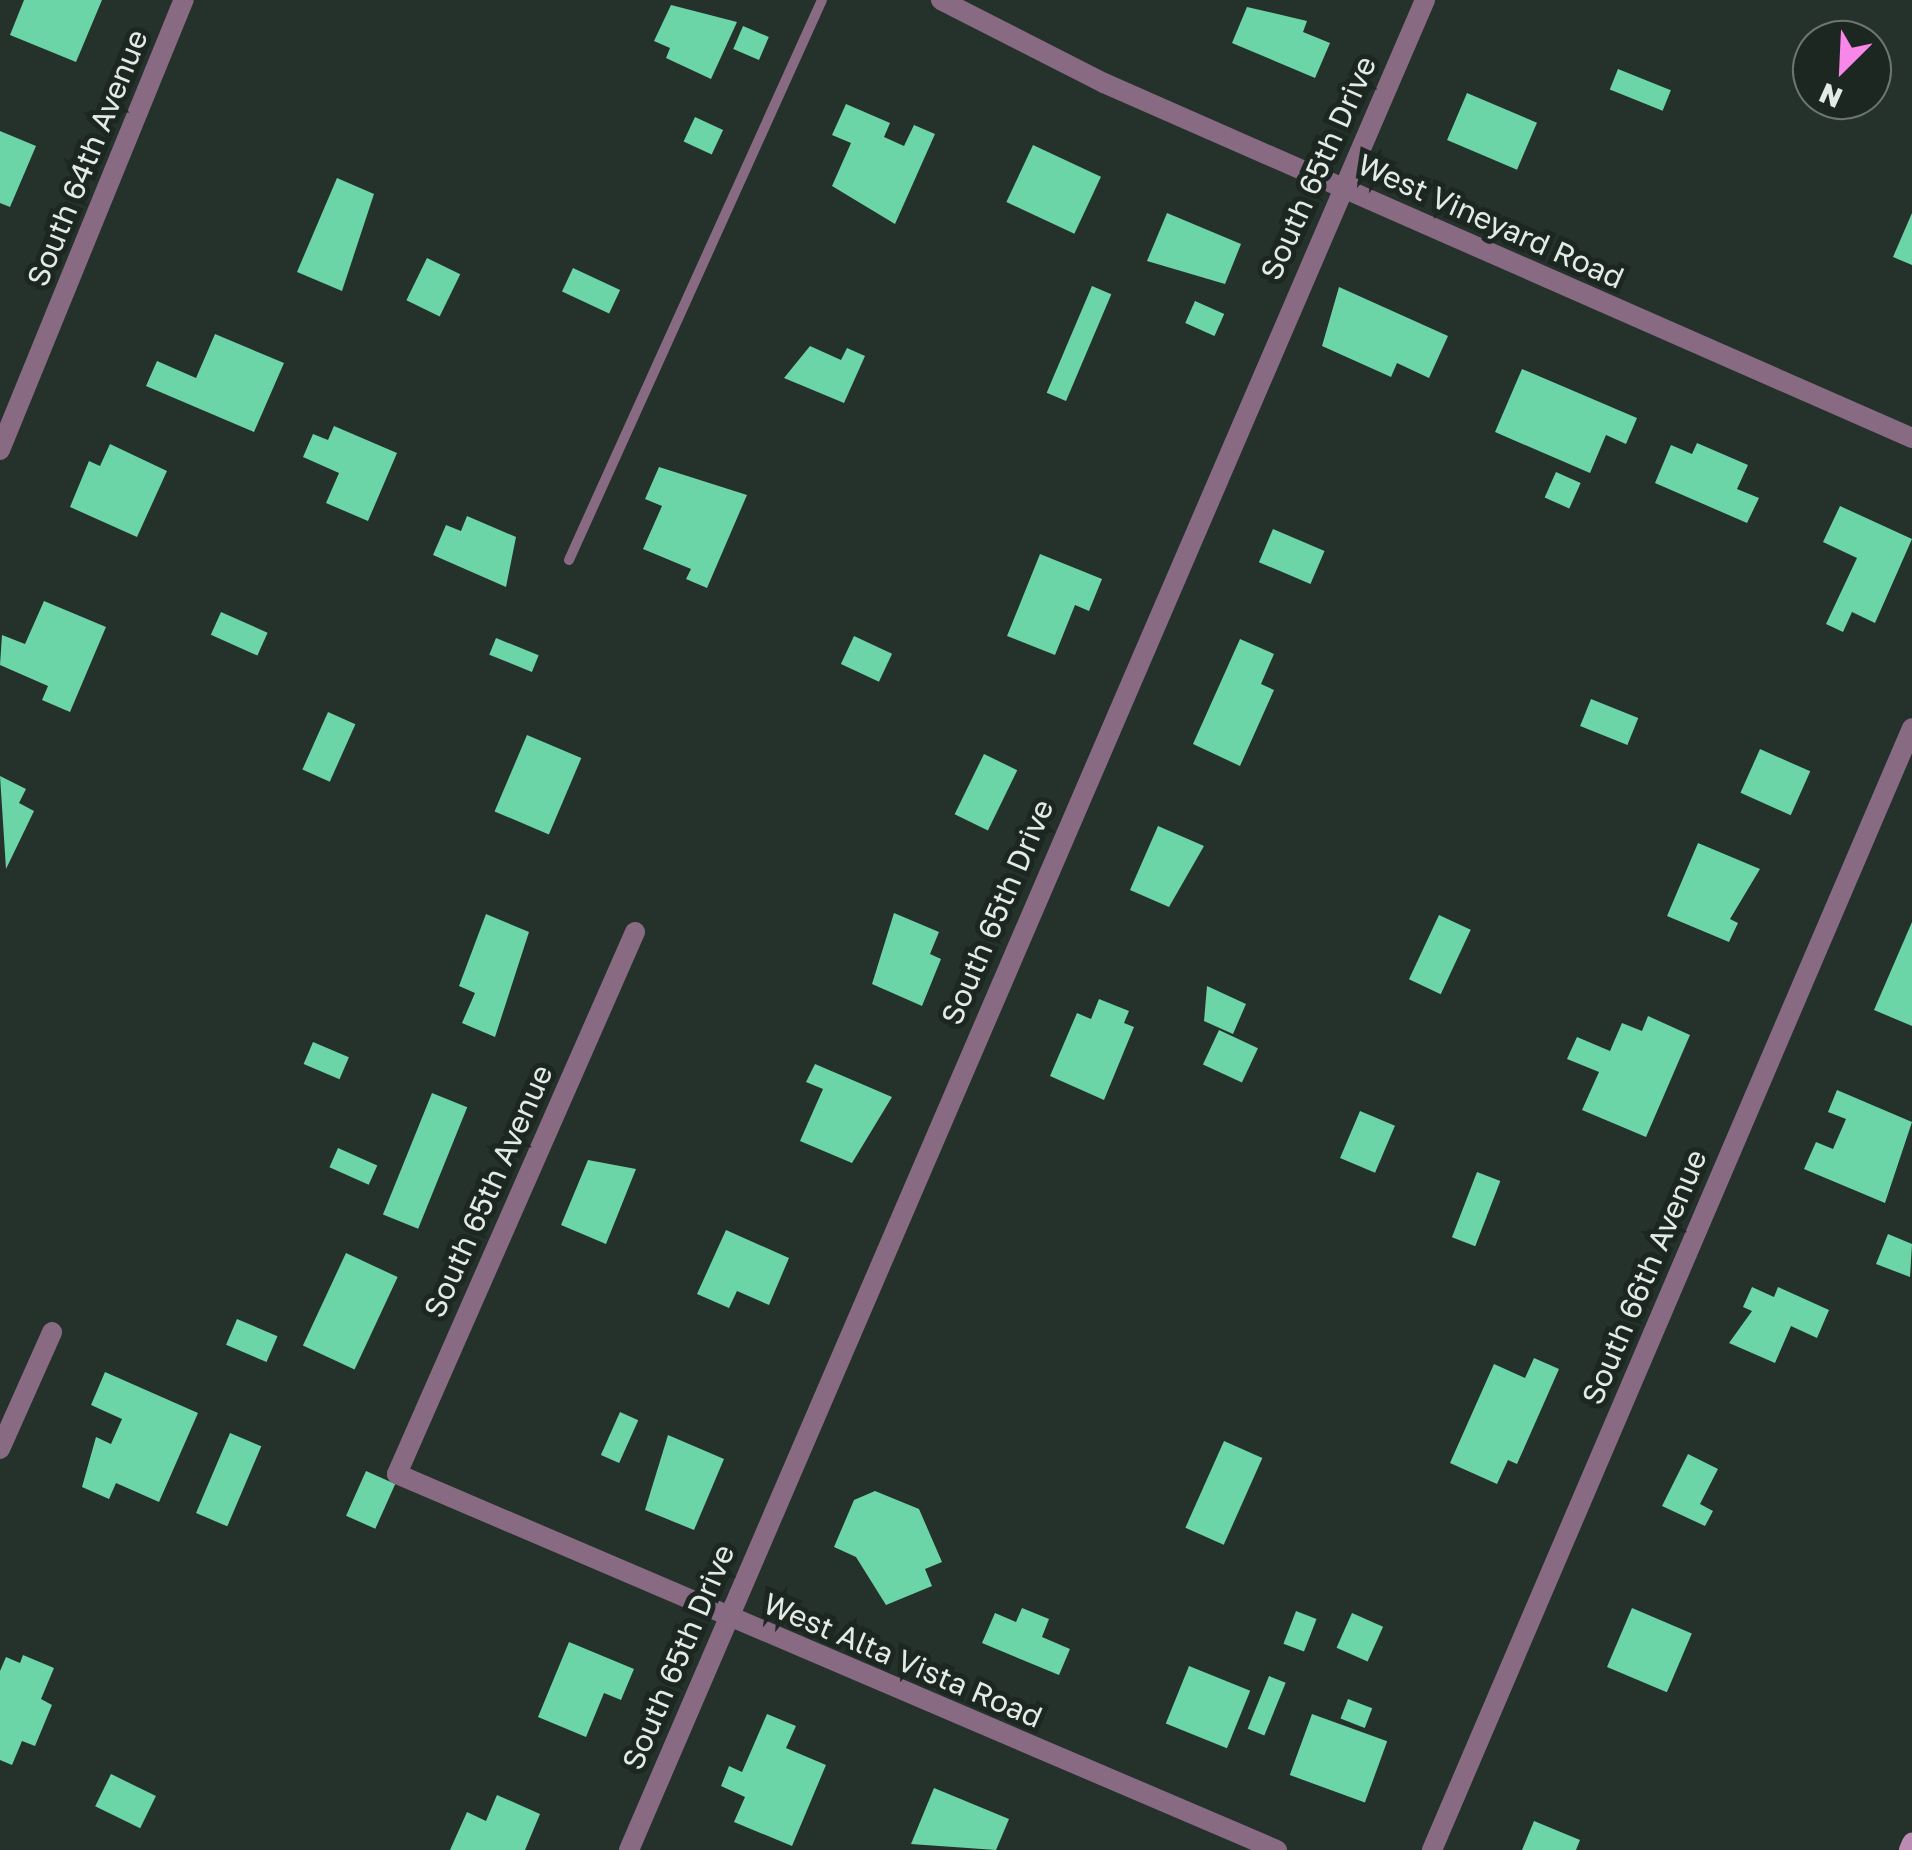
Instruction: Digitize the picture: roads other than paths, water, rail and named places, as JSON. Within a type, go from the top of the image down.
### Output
[{"type":"main road","points":[[1909,1850],[1912,1842]]},
{"type":"street","name":"South 64th Avenue","points":[[0,450],[184,0]]},
{"type":"street","name":"West Vineyard Road","points":[[942,0],[1341,188],[1912,438]]},
{"type":"street","name":"South 65th Drive","points":[[630,1850],[726,1619],[1425,0]]},
{"type":"street","name":"South 66th Avenue","points":[[1432,1850],[1912,728]]},
{"type":"street","name":"South 65th Avenue","points":[[397,1474],[635,932]]},
{"type":"street","points":[[0,1450],[52,1332]]},
{"type":"street","name":"West Alta Vista Road","points":[[397,1474],[726,1619],[1277,1850]]},
{"type":"lane","points":[[569,560],[822,0]]}]
